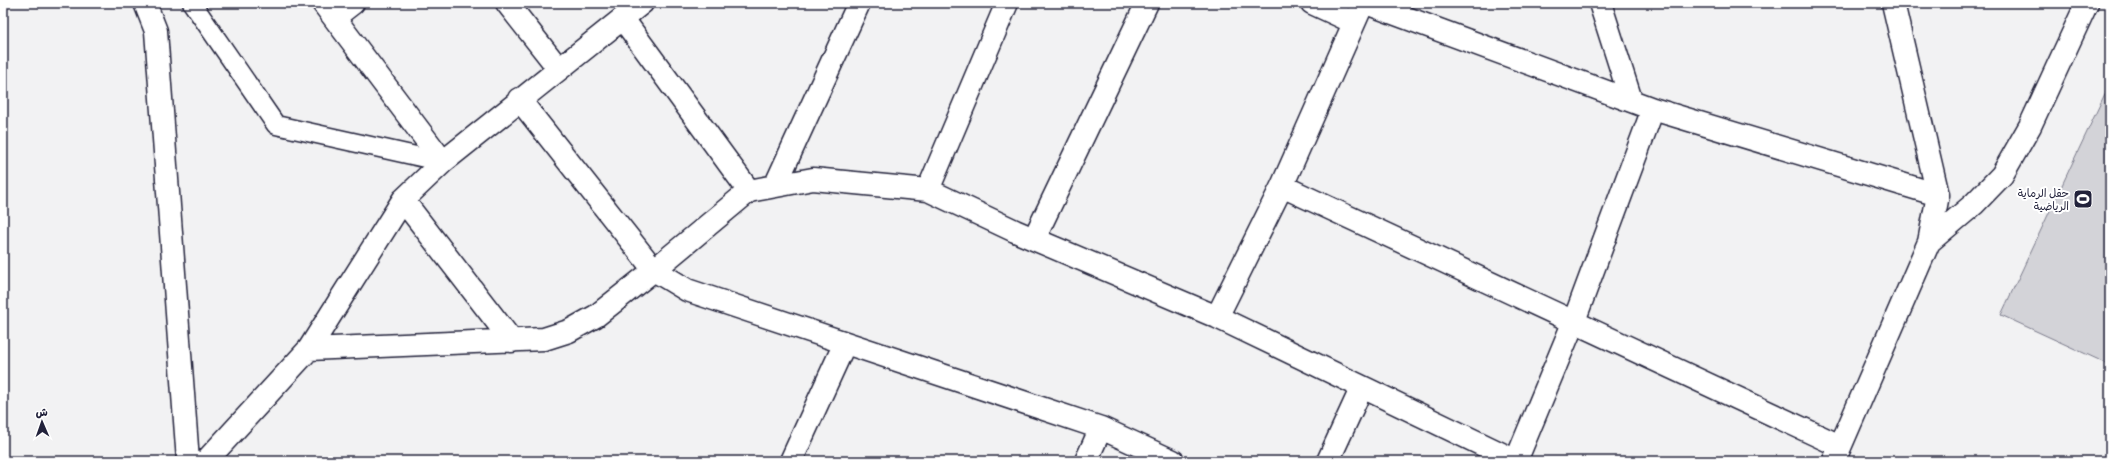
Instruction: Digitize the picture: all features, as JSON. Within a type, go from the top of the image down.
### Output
[{"type":"street","points":[[145,3],[156,31],[188,461]]},
{"type":"street","points":[[352,3],[329,10],[443,162]]},
{"type":"street","points":[[507,3],[559,68]]},
{"type":"street","points":[[206,461],[309,349],[403,200],[443,162],[519,99],[642,3]]},
{"type":"street","points":[[775,186],[859,3]]},
{"type":"street","points":[[928,190],[1007,3]]},
{"type":"street","points":[[1034,239],[1147,3]]},
{"type":"street","points":[[1312,3],[1354,22]]},
{"type":"street","points":[[1217,318],[1282,186],[1354,22],[1364,3],[1653,109],[1938,195]]},
{"type":"street","points":[[1600,3],[1631,100]]},
{"type":"street","points":[[1282,186],[1574,321],[1837,453],[1929,242],[1938,195],[1893,3]]},
{"type":"street","points":[[1929,242],[1974,204],[2002,175],[2030,126],[2087,3]]},
{"type":"street","points":[[622,18],[749,191]]},
{"type":"street","points":[[519,99],[654,270],[687,290],[1100,428],[1173,461]]},
{"type":"street","points":[[309,349],[544,339],[569,331],[596,316],[749,191],[813,179],[928,190],[1034,239],[1217,318],[1516,461],[1574,321],[1653,109]]},
{"type":"street","points":[[403,200],[512,341]]},
{"type":"street","points":[[791,461],[845,343]]},
{"type":"street","points":[[1328,461],[1362,387]]},
{"type":"street","points":[[1086,461],[1100,428]]},
{"type":"lane","points":[[192,3],[276,125],[443,162]]},
{"type":"shaded area","name":"حقل الرماية الرياضية","points":[[2110,83],[2110,365],[2001,315]]},
{"type":"place","name":"حقل الرماية الرياضية","points":[[2083,199]]}]
